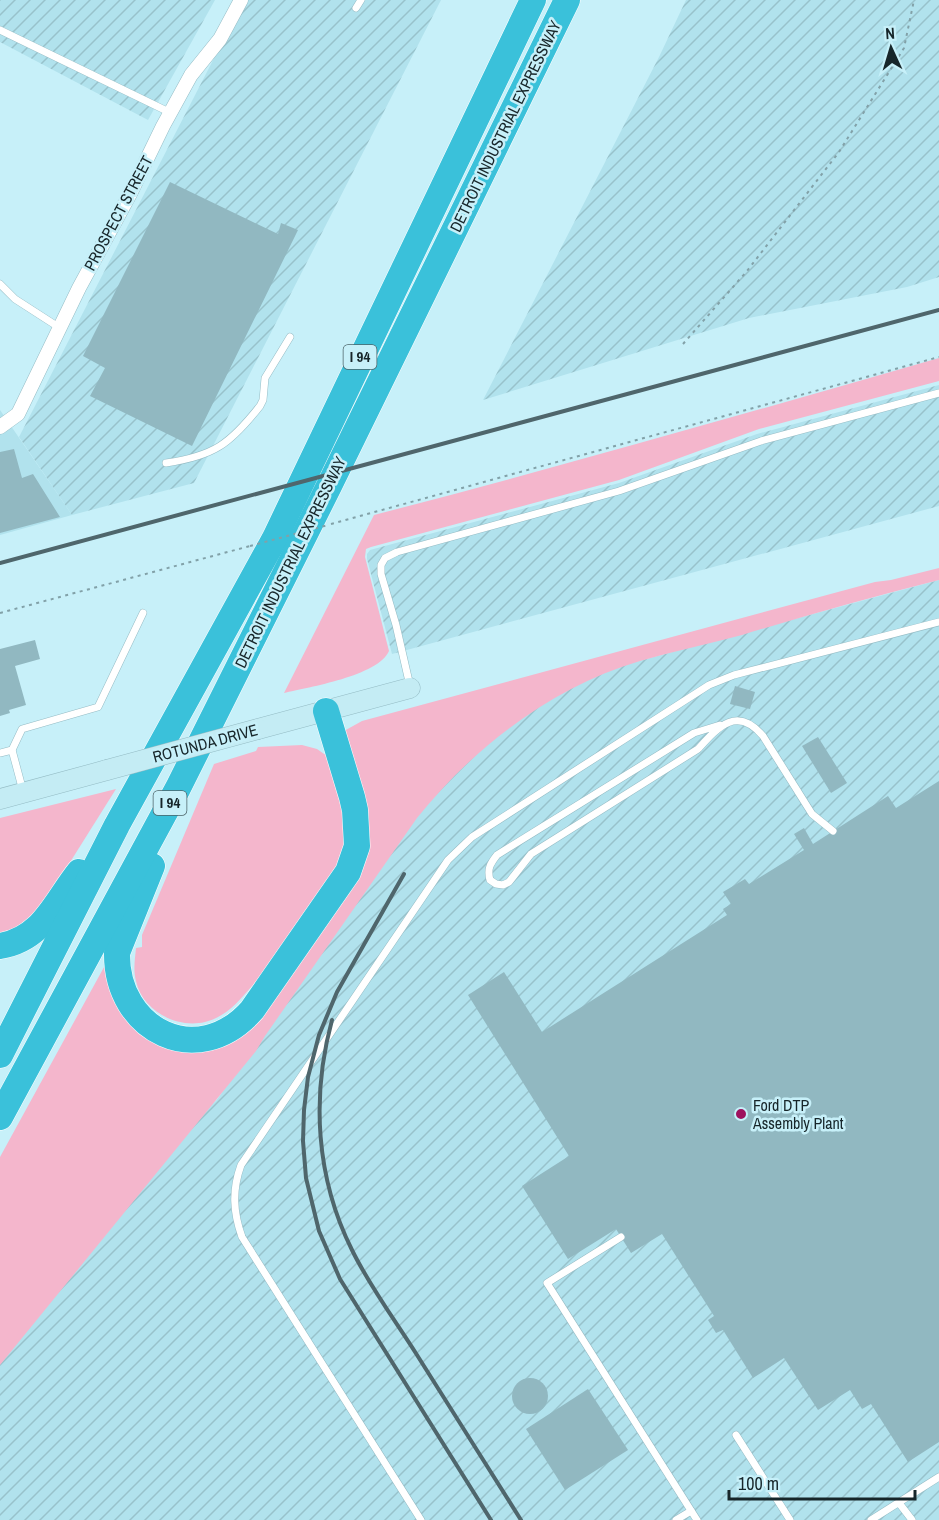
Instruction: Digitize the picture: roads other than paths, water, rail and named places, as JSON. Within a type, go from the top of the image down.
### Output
[{"type":"highway","name":"DETROIT INDUSTRIAL EXPRESSWAY","points":[[0,1055],[117,825],[275,538],[533,0]]},
{"type":"highway","name":"DETROIT INDUSTRIAL EXPRESSWAY","points":[[0,1116],[178,788],[567,0]]},
{"type":"highway","points":[[178,788],[149,875],[117,953],[116,968],[129,1005],[141,1018],[155,1029],[171,1036],[188,1039],[205,1038],[222,1033],[237,1024],[252,1010],[342,883],[351,863],[357,846],[355,810],[326,711]]},
{"type":"highway","points":[[0,946],[15,942],[40,928],[71,882],[117,825]]},
{"type":"main road","name":"ROTUNDA DRIVE","points":[[0,799],[411,688]]},
{"type":"street","name":"PROSPECT STREET","points":[[0,427],[18,414],[191,75],[219,39],[241,0]]},
{"type":"lane","points":[[356,8],[361,0]]},
{"type":"lane","points":[[0,30],[171,113]]},
{"type":"lane","points":[[0,284],[15,299],[60,328]]},
{"type":"lane","points":[[166,464],[205,455],[218,449],[231,438],[260,406],[263,400],[265,378],[290,337]]},
{"type":"lane","points":[[411,688],[381,574],[381,565],[385,558],[397,552],[619,491],[760,441],[939,393]]},
{"type":"lane","points":[[24,793],[12,750],[22,729],[98,707],[143,613]]},
{"type":"lane","points":[[421,1520],[242,1237],[236,1220],[234,1195],[236,1179],[248,1152],[448,860],[472,837],[708,685],[734,675],[939,622]]},
{"type":"lane","points":[[720,725],[698,749],[531,854],[509,882],[503,885],[490,880],[488,872],[490,864],[497,855],[694,733],[720,725],[733,722],[744,722],[755,726],[812,814],[833,831]]},
{"type":"lane","points":[[0,753],[12,750]]},
{"type":"lane","points":[[621,1237],[547,1283],[697,1520]]},
{"type":"lane","points":[[736,1435],[790,1520]]},
{"type":"lane","points":[[871,1520],[939,1477]]},
{"type":"lane","points":[[899,1503],[912,1520]]},
{"type":"lane","points":[[676,1520],[691,1511]]},
{"type":"railway","points":[[0,563],[939,310]]},
{"type":"railway","points":[[404,874],[337,992],[319,1035],[308,1077],[304,1110],[303,1141],[306,1178],[319,1231],[340,1279],[491,1520]]},
{"type":"railway","points":[[332,1020],[321,1078],[321,1137],[324,1166],[340,1223],[367,1277],[521,1520]]},
{"type":"place","name":"Ford DTP Assembly Plant","points":[[741,1114]]}]
